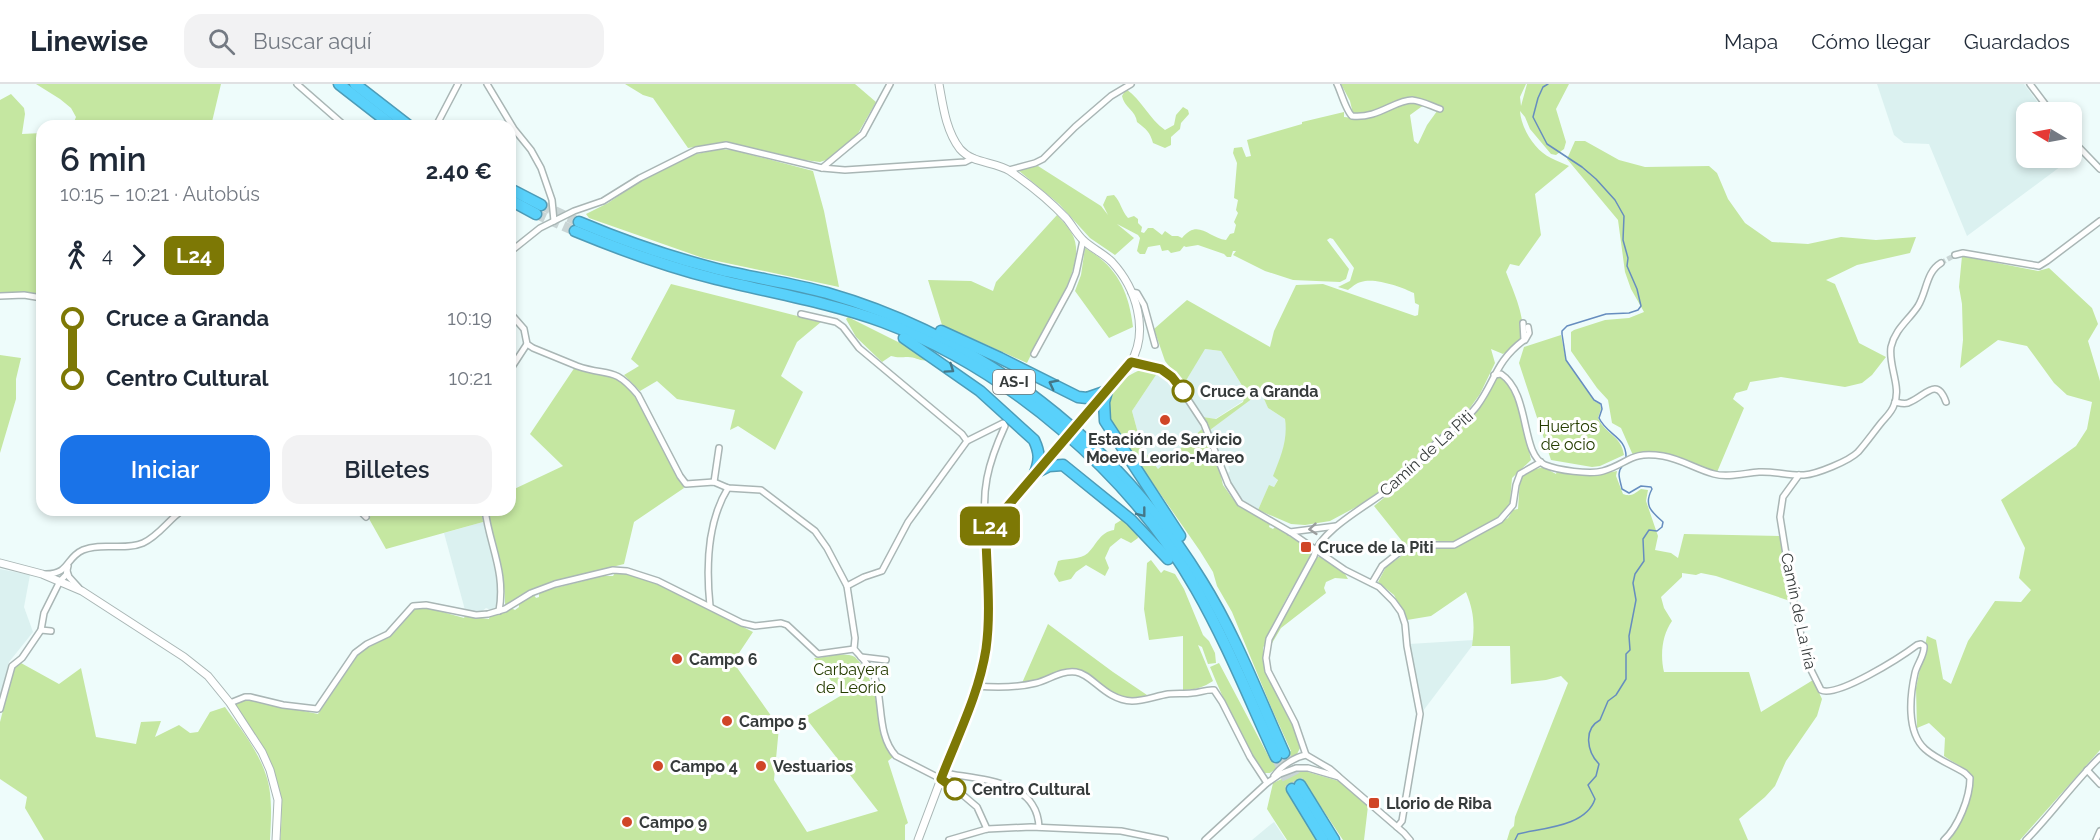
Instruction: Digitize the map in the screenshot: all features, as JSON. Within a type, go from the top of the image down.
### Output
[{"type":"highway","points":[[339,84],[385,120]]},
{"type":"highway","points":[[355,84],[401,120]]},
{"type":"highway","points":[[516,193],[538,209],[516,202]]},
{"type":"highway","name":"AS-I","points":[[577,227],[698,264],[886,314],[943,339],[995,369],[1056,412],[1091,444],[1149,504],[1174,538],[1202,582],[1280,755]]},
{"type":"highway","points":[[825,298],[861,300],[930,327],[1000,358],[1077,397],[1092,409],[1105,421],[1180,534],[1206,580],[1222,628]]},
{"type":"highway","points":[[825,298],[906,339],[980,391],[1063,465],[1131,520],[1160,549],[1222,628]]},
{"type":"highway","points":[[1077,397],[1087,398],[1107,391]]},
{"type":"highway","points":[[1105,421],[1104,402],[1107,391]]},
{"type":"highway","points":[[1034,440],[1040,460],[1035,473]]},
{"type":"highway","points":[[1035,473],[1049,466],[1063,465]]},
{"type":"highway","points":[[1323,840],[1296,787],[1334,840]]},
{"type":"street","points":[[297,84],[338,120]]},
{"type":"street","points":[[439,120],[458,84]]},
{"type":"street","points":[[487,84],[509,120]]},
{"type":"street","points":[[822,168],[863,134],[890,84]]},
{"type":"street","points":[[939,84],[948,127],[961,150],[973,158],[1009,170],[1056,209],[1083,240],[1111,261],[1131,292],[1139,316],[1139,333],[1131,362],[988,528]]},
{"type":"street","points":[[1009,170],[1035,164],[1043,159],[1111,96],[1131,84]]},
{"type":"street","points":[[1337,84],[1345,100],[1348,113],[1352,116],[1370,115],[1410,100],[1440,109]]},
{"type":"street","points":[[2030,84],[2044,102]]},
{"type":"street","points":[[516,131],[531,150],[541,168],[552,200],[554,221]]},
{"type":"street","points":[[516,247],[533,232],[610,198],[640,178],[688,153],[720,146],[822,168],[845,170],[965,162],[973,158]]},
{"type":"street","points":[[2082,150],[2100,169]]},
{"type":"street","points":[[1955,255],[1963,253],[2039,266],[2100,222]]},
{"type":"street","points":[[1034,354],[1070,288],[1076,273],[1083,240]]},
{"type":"street","points":[[1494,375],[1501,374],[1507,378],[1517,393],[1532,449],[1541,462],[1553,467],[1588,473],[1605,470],[1641,454],[1682,461],[1722,475],[1768,472],[1799,475],[1817,472],[1854,456],[1894,407],[1896,395],[1891,352],[1895,336],[1917,309],[1932,271],[1941,263]]},
{"type":"street","points":[[1131,292],[1137,293],[1144,305],[1155,345]]},
{"type":"street","points":[[0,296],[36,297]]},
{"type":"street","points":[[801,314],[836,322],[843,327],[859,348],[962,434],[967,441]]},
{"type":"street","points":[[516,320],[526,332],[527,344],[516,361]]},
{"type":"street","name":"Camín de La Piti","points":[[1306,755],[1295,723],[1268,671],[1266,648],[1287,603],[1314,556],[1318,544],[1336,526],[1405,476],[1433,446],[1471,414],[1501,362],[1524,340],[1525,325]]},
{"type":"street","points":[[527,344],[577,366],[620,376],[638,395],[684,482],[689,484],[714,482],[728,489],[761,490],[815,531],[827,548],[847,586],[855,638],[854,649],[874,675]]},
{"type":"street","points":[[1131,362],[1161,369],[1172,377],[1199,416],[1228,484],[1240,503],[1290,532],[1345,570],[1372,583],[1386,593],[1401,612],[1405,624],[1419,721],[1402,820],[1397,827]]},
{"type":"street","points":[[1895,402],[1908,404],[1933,389],[1939,390],[1946,402]]},
{"type":"street","points":[[847,586],[882,571],[908,522],[967,441],[1002,423],[1005,426],[986,474],[984,513],[988,528],[986,650],[976,686],[918,840]]},
{"type":"street","points":[[714,482],[719,448]]},
{"type":"street","points":[[1372,583],[1382,566],[1401,551],[1427,545],[1454,545],[1500,519],[1513,505],[1515,485],[1520,474],[1541,462]]},
{"type":"street","name":"Camín de La Iría","points":[[1799,475],[1783,497],[1780,517],[1794,604],[1808,666],[1821,690],[1833,692],[1862,679],[1917,645],[1924,646],[1915,672],[1912,697],[1911,714],[1914,732],[1926,750],[1970,778],[1970,786],[1962,811],[1950,834],[1944,840]]},
{"type":"street","points":[[710,606],[708,576],[710,546],[716,509],[728,489]]},
{"type":"street","points":[[0,709],[12,666],[22,658],[41,630],[44,613],[72,558],[82,550],[97,547],[134,546],[144,543],[177,516]]},
{"type":"street","points":[[485,516],[502,587],[499,611]]},
{"type":"street","name":"Camín de La Piti","points":[[1290,532],[1336,526]]},
{"type":"street","points":[[0,563],[42,574],[82,591],[184,657],[208,676],[262,752],[274,779],[279,812],[276,840]]},
{"type":"street","points":[[42,574],[55,574],[66,569]]},
{"type":"street","points":[[66,569],[69,577],[82,591]]},
{"type":"street","points":[[230,704],[250,696],[284,705],[317,709],[355,653],[367,644],[388,634],[414,606],[426,605],[476,615],[499,611],[541,589],[613,570],[639,574],[747,625],[781,623],[787,625],[818,654],[854,649]]},
{"type":"street","points":[[41,630],[51,631]]},
{"type":"street","points":[[861,657],[883,660],[876,664],[874,675],[885,734],[896,756],[942,776],[997,782],[1011,786],[1032,803],[1040,828]]},
{"type":"street","points":[[976,686],[1010,688],[1040,682],[1051,676],[1076,672],[1109,694],[1125,701],[1139,701],[1169,694],[1194,693],[1206,689],[1214,690],[1250,757],[1270,781]]},
{"type":"street","points":[[1209,839],[1270,781],[1278,770],[1292,760],[1306,755],[1330,768],[1410,840]]},
{"type":"street","points":[[2026,840],[2100,758]]},
{"type":"street","points":[[1270,781],[1296,768],[1308,768],[1339,777]]},
{"type":"street","points":[[2087,770],[2100,783]]},
{"type":"street","points":[[942,776],[977,807],[987,829]]},
{"type":"street","points":[[949,840],[987,829],[1040,828],[1121,831],[1165,840]]},
{"type":"street","points":[[2096,840],[2100,831]]},
{"type":"shaded area","points":[[1877,84],[2024,84],[2038,102],[2016,102],[2016,168],[2059,168],[1967,236],[1929,144],[1904,143],[1894,135]]},
{"type":"shaded area","points":[[1204,349],[1221,351],[1246,392],[1243,401],[1215,419],[1203,417],[1186,388],[1187,379]]},
{"type":"shaded area","name":"Estación de Servicio Moeve Leorio-Mareo","points":[[1158,372],[1168,378],[1184,397],[1202,429],[1158,469],[1142,448],[1132,411]]},
{"type":"shaded area","points":[[1261,391],[1268,408],[1285,419],[1287,434],[1274,475],[1278,479],[1274,487],[1269,486],[1258,510],[1243,501],[1229,482],[1226,475],[1230,471],[1227,462],[1221,461],[1210,430]]},
{"type":"shaded area","points":[[483,522],[494,561],[499,597],[495,608],[471,612],[465,610],[444,533]]},
{"type":"shaded area","points":[[0,569],[30,575],[24,607],[33,632],[9,662],[0,697]]},
{"type":"shaded area","points":[[1474,640],[1472,646],[1423,711],[1409,644]]},
{"type":"shaded area","points":[[1274,822],[1286,840],[1252,840],[1270,825]]},
{"type":"green space","points":[[36,84],[221,84],[212,120],[75,120],[76,117],[71,108]]},
{"type":"green space","points":[[625,84],[855,84],[876,102],[856,137],[829,159],[820,162],[788,158],[726,142],[688,148],[653,98]]},
{"type":"green space","points":[[1341,84],[1526,84],[1520,97],[1521,106],[1527,84],[1569,84],[1556,109],[1566,142],[1564,149],[1556,155],[1551,154],[1530,129],[1520,111],[1523,125],[1534,145],[1545,155],[1569,166],[1535,194],[1541,235],[1519,266],[1510,264],[1506,272],[1521,314],[1523,331],[1521,338],[1516,345],[1503,354],[1491,349],[1495,363],[1480,394],[1467,412],[1429,445],[1395,481],[1358,506],[1330,521],[1305,525],[1291,524],[1258,510],[1269,485],[1274,487],[1278,480],[1273,476],[1285,441],[1285,419],[1268,408],[1261,392],[1210,430],[1203,417],[1216,419],[1243,402],[1246,392],[1221,351],[1205,349],[1187,379],[1186,388],[1165,361],[1154,329],[1187,300],[1270,347],[1274,331],[1296,285],[1323,284],[1415,316],[1418,315],[1419,305],[1415,303],[1414,293],[1373,281],[1359,283],[1348,290],[1338,287],[1350,281],[1354,268],[1330,238],[1327,240],[1349,269],[1346,279],[1340,282],[1293,280],[1265,271],[1233,255],[1236,251],[1233,251],[1231,257],[1227,257],[1198,245],[1184,246],[1180,251],[1171,253],[1168,250],[1162,251],[1160,245],[1148,247],[1145,254],[1140,254],[1137,251],[1140,238],[1138,235],[1117,224],[1134,238],[1115,255],[1090,238],[1059,204],[1018,170],[1038,166],[1101,206],[1108,215],[1103,205],[1107,196],[1114,195],[1128,218],[1134,216],[1138,219],[1142,227],[1141,232],[1144,233],[1148,228],[1153,228],[1162,235],[1165,231],[1172,236],[1182,238],[1188,232],[1198,229],[1226,240],[1230,234],[1234,233],[1236,225],[1234,222],[1238,213],[1236,210],[1238,200],[1234,198],[1237,163],[1233,153],[1234,148],[1242,147],[1246,157],[1251,156],[1247,140],[1302,124],[1302,122],[1344,112],[1344,117],[1354,118],[1350,101]],"holes":[[[1428,102],[1440,107],[1427,125],[1418,144],[1414,141],[1410,115]]]},
{"type":"green space","points":[[1126,89],[1165,130],[1174,125],[1176,115],[1183,107],[1188,110],[1189,114],[1181,123],[1180,129],[1171,137],[1171,145],[1165,148],[1153,143],[1149,133],[1137,122],[1135,115],[1123,100],[1122,96]]},
{"type":"green space","points":[[11,94],[24,108],[22,134],[36,133],[36,294],[21,292],[0,294],[0,100]]},
{"type":"green space","points":[[1575,141],[1585,141],[1619,160],[1645,167],[1709,166],[1717,173],[1728,199],[1745,223],[1772,242],[1808,244],[1841,237],[1876,240],[1916,237],[1910,253],[1857,265],[1826,280],[1835,284],[1859,343],[1886,357],[1872,375],[1862,383],[1845,387],[1781,377],[1750,382],[1747,390],[1736,393],[1733,399],[1744,408],[1715,477],[1667,460],[1636,458],[1621,428],[1612,423],[1608,400],[1571,351],[1571,332],[1574,330],[1605,320],[1629,318],[1644,312],[1631,289],[1625,272],[1618,220],[1567,159]]},
{"type":"green space","points":[[720,149],[733,150],[813,171],[824,211],[839,287],[703,258],[589,218],[586,214],[608,203],[639,182],[692,155]]},
{"type":"green space","points":[[1057,215],[1074,237],[1076,247],[1072,274],[1066,290],[1027,363],[942,325],[928,280],[971,281],[993,291],[996,282]]},
{"type":"green space","points":[[1085,248],[1096,255],[1113,272],[1120,281],[1128,302],[1133,327],[1109,338],[1075,291],[1081,275]]},
{"type":"green space","points":[[1962,256],[2038,271],[2049,268],[2092,308],[2098,324],[2088,341],[2100,381],[2100,750],[2020,840],[1949,840],[1966,808],[1972,789],[1971,775],[1944,756],[1945,738],[1929,723],[1917,728],[1916,688],[1927,636],[1936,640],[1943,679],[1951,684],[1968,641],[1995,601],[2021,602],[2031,590],[2019,578],[2025,548],[2001,500],[2076,446],[2087,429],[2092,402],[2067,395],[2054,383],[2027,346],[1998,340],[1960,368],[1963,340],[1959,287]]},
{"type":"green space","points":[[671,284],[821,322],[797,342],[781,376],[803,392],[775,450],[738,426],[730,430],[735,410],[677,399],[657,381],[640,391],[624,375],[639,366],[631,359]]},
{"type":"green space","points":[[848,317],[918,352],[929,360],[891,356],[882,362],[856,337],[846,319]]},
{"type":"green space","name":"Huertos de ocio","points":[[1561,335],[1566,360],[1594,401],[1600,404],[1598,418],[1601,424],[1617,439],[1622,448],[1624,455],[1600,466],[1592,467],[1551,460],[1519,363],[1524,347]]},
{"type":"green space","points":[[0,355],[21,358],[16,379],[16,399],[0,453]]},
{"type":"green space","points":[[575,367],[609,375],[623,382],[642,406],[684,488],[634,522],[624,564],[565,579],[505,606],[501,569],[489,516],[516,516],[516,488],[563,466],[530,434]]},
{"type":"green space","points":[[1140,370],[1158,372],[1132,411],[1142,448],[1158,469],[1202,429],[1219,468],[1223,485],[1238,506],[1270,524],[1269,527],[1273,529],[1275,527],[1312,550],[1263,648],[1264,667],[1297,735],[1300,748],[1297,754],[1270,773],[1265,773],[1249,750],[1210,667],[1219,663],[1271,761],[1291,751],[1232,612],[1200,551],[1109,420],[1107,407],[1111,393],[1124,379]]},
{"type":"green space","points":[[1500,377],[1514,394],[1518,404],[1531,460],[1512,478],[1510,502],[1504,514],[1457,541],[1430,540],[1406,546],[1374,506],[1411,476],[1435,448],[1471,418],[1483,403],[1496,378]]},
{"type":"green space","points":[[1543,467],[1556,474],[1557,471],[1590,476],[1617,471],[1616,476],[1623,494],[1634,494],[1641,489],[1648,490],[1646,501],[1658,536],[1655,550],[1671,553],[1678,558],[1684,534],[1780,536],[1790,601],[1701,573],[1696,575],[1682,573],[1682,577],[1661,597],[1664,608],[1672,621],[1663,645],[1664,672],[1749,672],[1761,712],[1813,680],[1822,699],[1817,716],[1786,761],[1775,786],[1739,819],[1748,840],[1507,840],[1568,683],[1561,676],[1511,684],[1510,646],[1472,646],[1473,619],[1466,592],[1431,616],[1407,620],[1394,595],[1378,582],[1386,567],[1403,555],[1418,548],[1455,547],[1508,518],[1513,510],[1518,509],[1520,478],[1530,471]]},
{"type":"green space","points":[[482,516],[483,522],[386,549],[368,517]]},
{"type":"green space","points":[[1123,519],[1137,532],[1138,538],[1131,543],[1121,538],[1110,547],[1105,558],[1109,568],[1105,576],[1086,565],[1071,579],[1059,582],[1054,574],[1058,561],[1085,555],[1102,536],[1114,530],[1115,524]]},
{"type":"green space","points":[[1317,557],[1345,574],[1348,579],[1335,578],[1326,582],[1324,588],[1326,593],[1281,628],[1268,650],[1280,620]]},
{"type":"green space","points":[[1151,560],[1161,573],[1164,570],[1175,574],[1184,589],[1203,635],[1215,653],[1216,663],[1208,664],[1202,647],[1198,645],[1213,681],[1203,686],[1183,690],[1183,636],[1149,640],[1144,609],[1147,563]]},
{"type":"green space","name":"Carbayera de Leorio","points":[[615,573],[648,579],[666,586],[753,632],[733,662],[779,727],[774,780],[807,832],[878,811],[805,717],[842,695],[814,658],[840,655],[855,657],[870,681],[882,732],[893,757],[888,761],[908,823],[905,825],[905,840],[280,840],[280,800],[277,783],[264,752],[234,704],[242,700],[250,700],[318,714],[360,652],[393,634],[416,608],[425,607],[464,618],[465,616],[489,619],[490,615],[511,608],[515,610],[519,607],[519,603],[534,595],[536,598],[539,597],[539,592],[603,576],[613,576]]},
{"type":"green space","points":[[1048,624],[1147,695],[1128,698],[1119,695],[1079,669],[1022,683]]},
{"type":"green space","points":[[21,663],[59,684],[81,668],[96,737],[136,744],[141,722],[161,721],[155,737],[179,725],[190,733],[198,732],[210,712],[225,707],[263,766],[271,799],[270,840],[44,840],[25,808],[27,797],[0,779],[0,722],[14,667]]},
{"type":"green space","points":[[1301,770],[1342,782],[1368,806],[1364,840],[1343,840],[1305,783],[1287,793],[1318,840],[1287,840],[1267,809],[1273,783]]},
{"type":"waterway","points":[[1548,84],[1543,87],[1533,117],[1547,144],[1596,179],[1615,200],[1624,216],[1623,240],[1628,258],[1627,266],[1637,289],[1641,306],[1638,310],[1629,313],[1606,314],[1567,326],[1562,334],[1566,360],[1594,400],[1601,404],[1599,418],[1623,445],[1626,458]]},
{"type":"waterway","points":[[1515,840],[1518,834],[1573,821],[1590,808],[1595,799],[1588,785],[1596,776],[1599,764],[1592,753],[1589,735],[1591,729],[1600,720],[1608,701],[1616,695],[1626,679],[1626,654],[1630,650],[1629,636],[1636,600],[1633,583],[1635,574],[1644,561],[1643,539],[1649,530],[1657,531],[1662,527],[1663,522],[1650,508],[1648,500],[1651,487],[1641,486],[1629,493],[1622,489],[1619,473],[1623,465]]},
{"type":"tunnel","points":[[541,205],[579,222]]},
{"type":"tunnel","points":[[536,214],[575,231]]},
{"type":"tunnel","points":[[1941,263],[1955,255]]},
{"type":"tunnel","points":[[1284,753],[1300,785]]},
{"type":"tunnel","points":[[1276,757],[1292,789]]},
{"type":"bus line","name":"L24","points":[[955,789],[941,779],[980,675],[986,650],[988,625],[986,539],[989,528],[1131,362],[1161,369],[1172,377],[1183,391]]},
{"type":"place","name":"Cruce a Granda","points":[[1183,391]]},
{"type":"place","name":"Estación de Servicio Moeve Leorio-Mareo","points":[[1165,420]]},
{"type":"place","name":"Cruce de la Piti","points":[[1306,547]]},
{"type":"place","name":"Campo 6","points":[[677,659]]},
{"type":"place","name":"Campo 5","points":[[727,721]]},
{"type":"place","name":"Campo 4","points":[[658,766]]},
{"type":"place","name":"Vestuarios","points":[[761,766]]},
{"type":"place","name":"Centro Cultural","points":[[955,789]]},
{"type":"place","name":"Llorio de Riba","points":[[1374,803]]},
{"type":"place","name":"Campo 9","points":[[627,822]]}]
